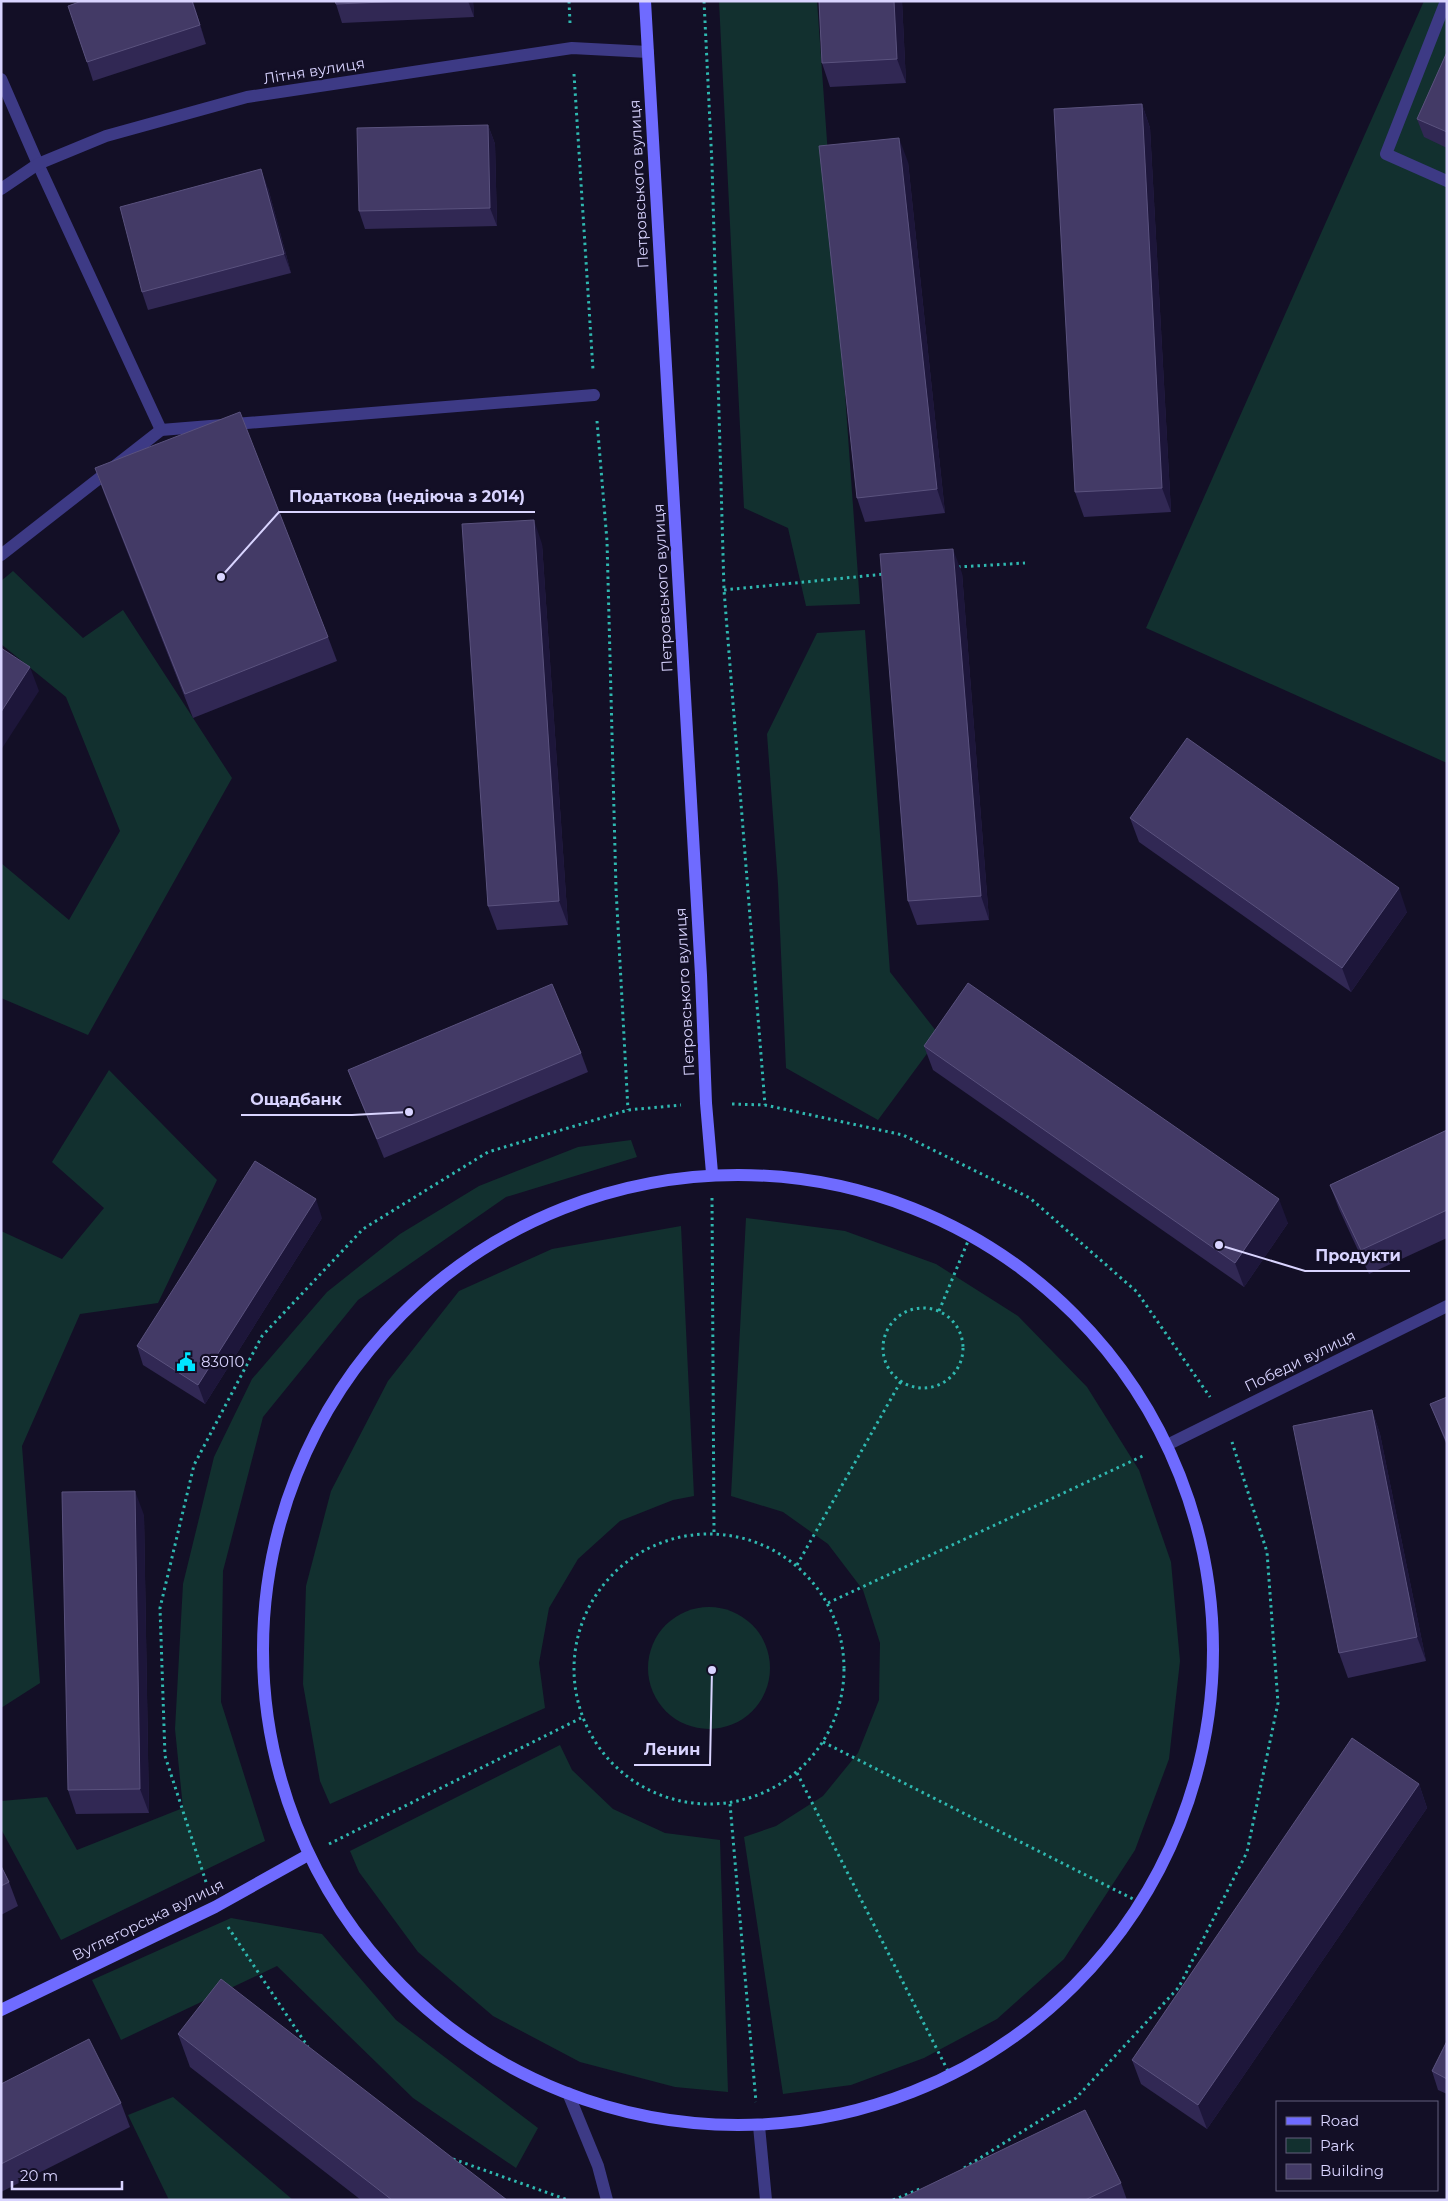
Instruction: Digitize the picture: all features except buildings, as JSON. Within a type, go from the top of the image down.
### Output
[{"type":"main road","name":"Петровського вулиця","points":[[646,1],[698,925],[706,1103],[712,1173]]},
{"type":"main road","points":[[712,1173],[821,1180],[898,1200],[971,1234],[1031,1275],[1085,1324],[1131,1382],[1167,1445],[1199,1535],[1213,1629],[1208,1725],[1184,1817],[1141,1903],[1089,1973],[1025,2031],[951,2077],[858,2112],[758,2126],[648,2118],[542,2085],[447,2028],[368,1950],[308,1855],[270,1741],[262,1620],[284,1502],[336,1392],[413,1300],[510,1230],[622,1186],[712,1173]]},
{"type":"main road","name":"Вуглегорська вулиця","points":[[1,2010],[215,1907],[308,1855]]},
{"type":"street","points":[[1446,1],[1386,154],[1447,181]]},
{"type":"street","name":"Літня вулиця","points":[[1,188],[38,164],[106,136],[247,97],[572,48],[648,52]]},
{"type":"street","points":[[1,79],[38,164],[161,430]]},
{"type":"street","points":[[1,555],[161,430],[594,395]]},
{"type":"street","name":"Победи вулиця","points":[[1167,1445],[1447,1306]]},
{"type":"street","points":[[568,2093],[598,2166],[607,2200]]},
{"type":"street","points":[[758,2126],[766,2200]]},
{"type":"path","points":[[569,1],[594,395],[607,541],[616,889],[628,1110]]},
{"type":"path","points":[[704,1],[712,164],[724,590],[765,1105]]},
{"type":"path","points":[[949,568],[1025,563]]},
{"type":"path","points":[[724,590],[890,574]]},
{"type":"path","points":[[315,2053],[308,2047],[215,1907],[165,1756],[160,1608],[194,1465],[262,1336],[363,1229],[488,1152],[628,1110],[706,1103],[765,1105],[903,1135],[1030,1198],[1137,1292],[1224,1417],[1267,1552],[1278,1703],[1248,1852],[1178,1986],[1076,2098],[956,2173]]},
{"type":"path","points":[[712,1173],[714,1532]]},
{"type":"path","points":[[939,1311],[971,1234]]},
{"type":"path","points":[[926,1308],[939,1311],[951,1319],[959,1331],[963,1354],[959,1367],[951,1378],[938,1386],[913,1387],[901,1381],[891,1372],[885,1359],[885,1337],[891,1325],[901,1315],[912,1310],[926,1308]]},
{"type":"path","points":[[797,1565],[901,1381]]},
{"type":"path","points":[[828,1603],[1167,1445]]},
{"type":"path","points":[[714,1532],[759,1542],[797,1565],[814,1582],[828,1603],[843,1649],[842,1698],[823,1742],[797,1773],[764,1793],[730,1804],[682,1802],[639,1786],[604,1757],[581,1718],[572,1664],[584,1611],[616,1568],[662,1540],[714,1532]]},
{"type":"path","points":[[308,1855],[581,1718]]},
{"type":"path","points":[[823,1742],[1141,1903]]},
{"type":"path","points":[[797,1773],[951,2077]]},
{"type":"path","points":[[730,1804],[758,2126]]},
{"type":"path","points":[[451,2159],[568,2200]]},
{"type":"path","points":[[893,2200],[930,2186]]},
{"type":"green space","points":[[719,1],[817,1],[860,604],[806,606],[788,528],[744,508]]},
{"type":"green space","points":[[1424,1],[1447,1],[1447,763],[1146,628]]},
{"type":"green space","points":[[13,571],[83,638],[123,610],[232,778],[88,1035],[1,998],[1,863],[69,920],[120,831],[66,697],[1,644],[1,581]]},
{"type":"green space","points":[[865,630],[890,972],[940,1036],[878,1120],[786,1068],[778,884],[767,734],[817,633]]},
{"type":"green space","points":[[109,1070],[217,1180],[158,1303],[80,1314],[22,1446],[40,1683],[1,1708],[1,1231],[62,1259],[104,1208],[52,1162]]},
{"type":"green space","points":[[631,1140],[637,1157],[506,1197],[358,1300],[263,1417],[223,1571],[221,1702],[265,1841],[61,1940],[1,1829],[1,1801],[47,1797],[77,1850],[183,1808],[175,1729],[183,1584],[214,1457],[252,1379],[327,1292],[400,1234],[479,1186],[578,1147]]},
{"type":"green space","points":[[746,1218],[845,1231],[936,1264],[1018,1316],[1087,1387],[1139,1470],[1171,1562],[1180,1661],[1169,1759],[1135,1850],[1064,1959],[997,2019],[924,2058],[851,2085],[783,2094],[744,1837],[776,1826],[823,1796],[858,1753],[879,1700],[880,1643],[863,1590],[828,1544],[783,1512],[731,1496]]},
{"type":"green space","points":[[681,1226],[694,1496],[673,1500],[620,1521],[578,1559],[549,1608],[539,1663],[545,1708],[330,1804],[320,1781],[303,1684],[306,1586],[331,1491],[388,1381],[459,1291],[552,1249]]},
{"type":"green space","points":[[709,1607],[721,1608],[732,1612],[743,1617],[752,1625],[760,1634],[765,1645],[769,1656],[769,1680],[765,1691],[760,1702],[752,1711],[743,1719],[732,1724],[721,1728],[709,1729],[697,1728],[686,1724],[675,1719],[666,1711],[658,1702],[653,1691],[649,1680],[648,1668],[649,1656],[653,1645],[658,1634],[666,1625],[675,1617],[686,1612],[697,1608]]},
{"type":"green space","points":[[560,1745],[572,1770],[613,1809],[665,1833],[720,1840],[728,2092],[675,2087],[580,2062],[493,2016],[418,1952],[359,1872],[350,1851]]},
{"type":"green space","points":[[231,1918],[322,1934],[396,2020],[538,2128],[516,2168],[413,2098],[277,1966],[121,2040],[92,1980]]},
{"type":"green space","points":[[173,2097],[293,2200],[169,2200],[128,2115]]},
{"type":"place","name":"Податкова (недіюча з 2014)","points":[[221,577]]},
{"type":"place","name":"Ощадбанк","points":[[409,1112]]},
{"type":"place","name":"Продукти","points":[[1219,1245]]},
{"type":"place","name":"83010","points":[[186,1362]]},
{"type":"place","name":"Ленин","points":[[712,1670]]}]
